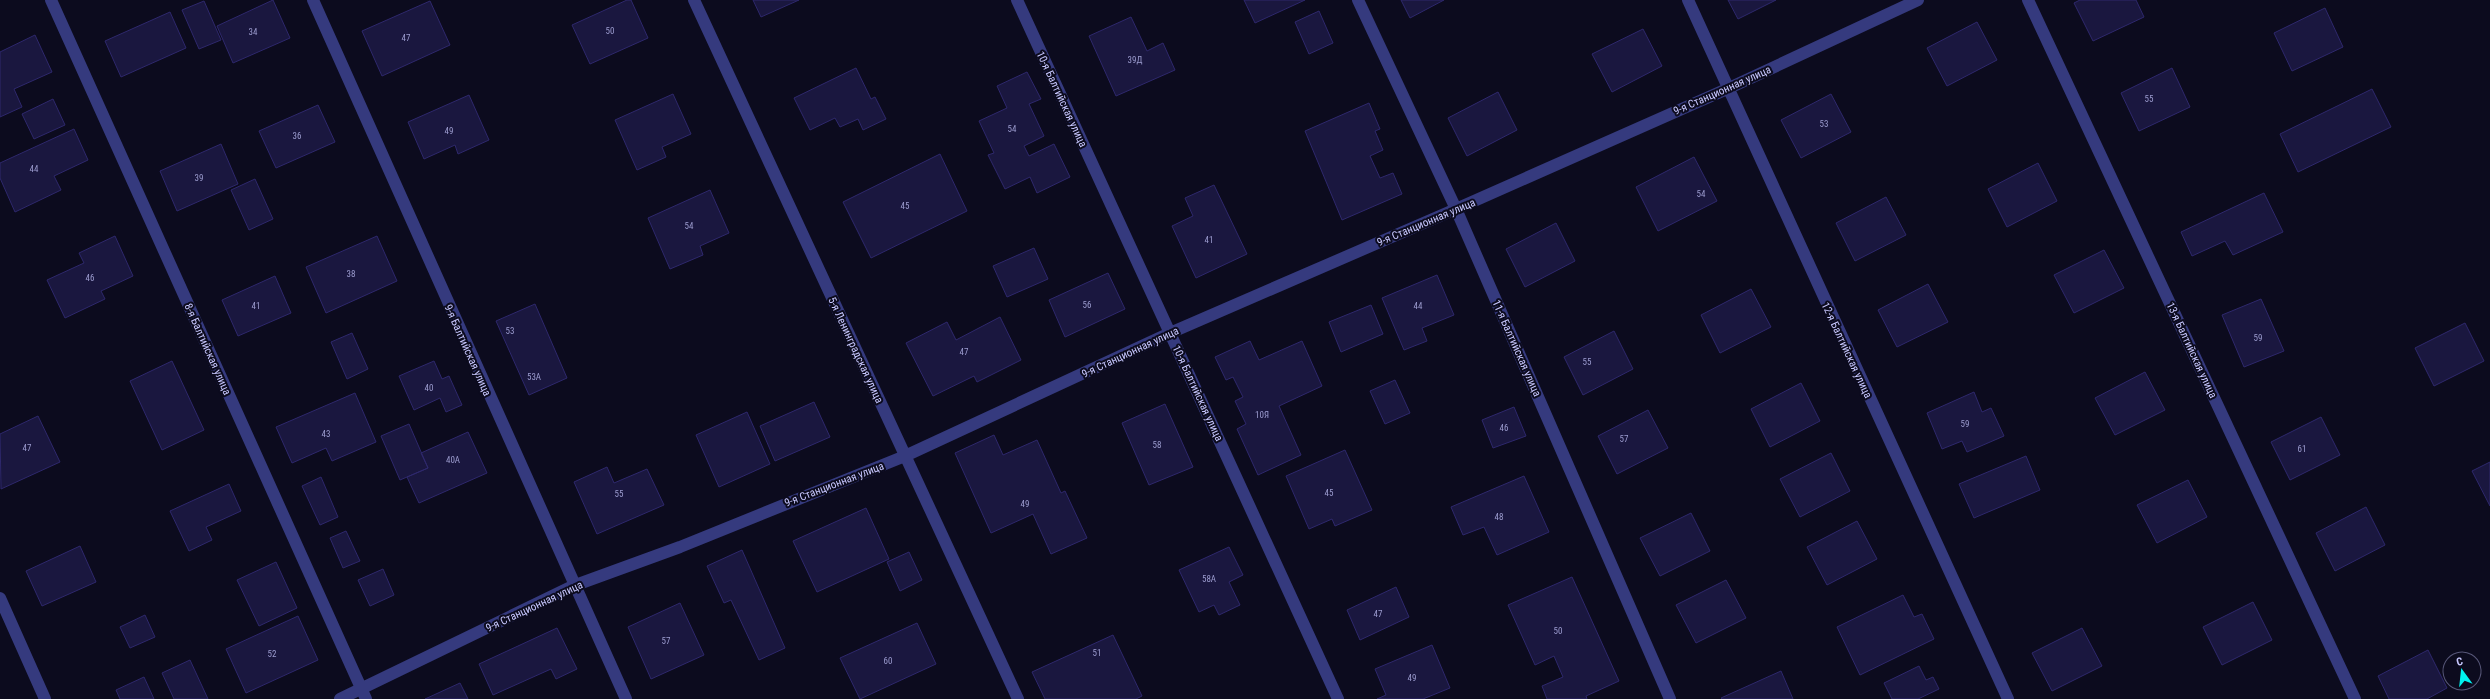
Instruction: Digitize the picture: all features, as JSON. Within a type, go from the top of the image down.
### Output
[{"type":"street","name":"8-я Балтийская улица","points":[[51,0],[364,694]]},
{"type":"street","name":"9-я Балтийская улица","points":[[313,0],[573,586],[626,699]]},
{"type":"street","name":"5-я Ленинградская улица","points":[[694,0],[1018,699]]},
{"type":"street","name":"10-я Балтийская улица","points":[[1017,0],[1338,699]]},
{"type":"street","name":"11-я Балтийская улица","points":[[1358,0],[1456,209],[1670,699]]},
{"type":"street","name":"12-я Балтийская улица","points":[[1688,0],[2008,699]]},
{"type":"street","name":"9-я Станционная улица","points":[[340,699],[364,694],[573,586],[680,547],[905,456],[1170,333],[1456,209],[1727,88],[1918,0]]},
{"type":"street","name":"13-я Балтийская улица","points":[[2028,0],[2355,699]]},
{"type":"street","points":[[0,598],[45,699]]},
{"type":"building","points":[[273,0],[290,38],[233,63],[217,26]]},
{"type":"building","points":[[627,0],[631,0],[648,38],[590,64],[572,25]]},
{"type":"building","points":[[753,0],[799,0],[761,17]]},
{"type":"building","points":[[1244,0],[1305,0],[1255,23]]},
{"type":"building","points":[[1401,0],[1444,0],[1410,18]]},
{"type":"building","points":[[1728,0],[1776,0],[1738,19]]},
{"type":"building","points":[[2080,0],[2136,0],[2144,17],[2093,41],[2074,3]]},
{"type":"building","points":[[204,1],[221,40],[199,49],[182,10]]},
{"type":"building","points":[[430,1],[450,45],[382,76],[362,31]]},
{"type":"building","points":[[2325,8],[2343,47],[2292,71],[2274,33]]},
{"type":"building","points":[[1319,11],[1333,43],[1309,54],[1295,22]]},
{"type":"building","points":[[170,12],[186,48],[121,77],[105,41]]},
{"type":"building","points":[[1131,17],[1147,51],[1163,43],[1175,70],[1116,96],[1089,36]]},
{"type":"building","points":[[1977,22],[1997,60],[1947,86],[1927,48]]},
{"type":"building","points":[[1643,29],[1662,66],[1612,92],[1592,54]]},
{"type":"building","points":[[35,35],[52,72],[14,89],[22,107],[0,117],[0,52]]},
{"type":"building","points":[[856,68],[871,99],[875,97],[886,119],[863,130],[858,119],[840,127],[835,118],[810,130],[794,98]]},
{"type":"building","points":[[2172,68],[2190,107],[2139,131],[2121,93]]},
{"type":"building","points":[[1027,72],[1041,99],[1029,104],[1044,136],[1024,146],[1029,156],[1054,144],[1070,177],[1037,193],[1030,177],[1005,189],[988,155],[994,153],[979,121],[1007,108],[997,86]]},
{"type":"building","points":[[2372,89],[2391,127],[2298,172],[2280,134]]},
{"type":"building","points":[[1498,92],[1517,130],[1467,156],[1448,118]]},
{"type":"building","points":[[673,94],[691,134],[662,147],[666,157],[637,170],[615,120]]},
{"type":"building","points":[[1831,94],[1851,132],[1801,158],[1781,120]]},
{"type":"building","points":[[469,95],[489,140],[458,154],[455,145],[424,159],[408,122]]},
{"type":"building","points":[[53,99],[65,125],[34,139],[22,114]]},
{"type":"building","points":[[1369,103],[1380,129],[1375,131],[1383,150],[1370,156],[1380,178],[1393,173],[1402,194],[1342,220],[1305,131]]},
{"type":"building","points":[[318,105],[335,142],[276,168],[259,131]]},
{"type":"building","points":[[74,129],[88,160],[54,176],[61,190],[15,212],[0,178],[0,163]]},
{"type":"building","points":[[221,144],[238,184],[177,211],[160,171]]},
{"type":"building","points":[[940,154],[967,211],[871,258],[843,202]]},
{"type":"building","points":[[1694,157],[1717,201],[1658,231],[1636,187]]},
{"type":"building","points":[[2038,163],[2057,201],[2007,227],[1988,189]]},
{"type":"building","points":[[255,179],[273,219],[249,230],[231,190]]},
{"type":"building","points":[[1214,185],[1247,254],[1196,278],[1172,226],[1193,216],[1185,198]]},
{"type":"building","points":[[710,190],[729,233],[700,246],[703,255],[670,269],[648,218]]},
{"type":"building","points":[[2264,193],[2283,232],[2233,255],[2225,241],[2192,256],[2181,232]]},
{"type":"building","points":[[1886,197],[1906,235],[1855,261],[1836,223]]},
{"type":"building","points":[[1556,223],[1575,261],[1525,287],[1506,249]]},
{"type":"building","points":[[115,236],[133,276],[101,291],[105,299],[65,318],[47,280],[84,263],[79,253]]},
{"type":"building","points":[[377,236],[397,281],[326,313],[306,267]]},
{"type":"building","points":[[1034,248],[1048,279],[1007,297],[993,266]]},
{"type":"building","points":[[2104,250],[2124,288],[2074,313],[2054,275]]},
{"type":"building","points":[[1108,273],[1125,309],[1065,337],[1049,300]]},
{"type":"building","points":[[1437,275],[1454,315],[1422,328],[1427,341],[1404,350],[1382,298]]},
{"type":"building","points":[[275,276],[291,313],[238,336],[222,300]]},
{"type":"building","points":[[1928,284],[1948,322],[1897,347],[1878,310]]},
{"type":"building","points":[[1751,289],[1771,327],[1720,353],[1701,315]]},
{"type":"building","points":[[2261,299],[2284,351],[2244,367],[2222,315]]},
{"type":"building","points":[[535,304],[567,378],[529,395],[496,321]]},
{"type":"building","points":[[1371,305],[1383,334],[1341,352],[1329,322]]},
{"type":"building","points":[[1000,317],[1021,360],[977,382],[974,376],[933,396],[906,343],[947,322],[956,340]]},
{"type":"building","points":[[2465,323],[2484,361],[2434,386],[2415,348]]},
{"type":"building","points":[[1614,331],[1633,369],[1583,395],[1564,357]]},
{"type":"building","points":[[352,333],[368,369],[347,379],[331,342]]},
{"type":"building","points":[[1250,341],[1259,360],[1302,341],[1322,386],[1279,406],[1301,455],[1258,475],[1237,429],[1246,424],[1235,401],[1243,397],[1233,377],[1226,380],[1215,357]]},
{"type":"building","points":[[172,361],[204,430],[162,450],[130,381]]},
{"type":"building","points":[[434,361],[442,379],[449,376],[462,405],[446,412],[440,398],[414,410],[399,376]]},
{"type":"building","points":[[2145,372],[2165,410],[2115,435],[2095,398]]},
{"type":"building","points":[[1395,380],[1410,413],[1385,424],[1370,391]]},
{"type":"building","points":[[1801,383],[1820,421],[1770,447],[1751,409]]},
{"type":"building","points":[[1974,392],[1982,412],[1991,408],[2004,436],[1967,452],[1962,441],[1942,449],[1927,413]]},
{"type":"building","points":[[355,393],[376,442],[332,461],[326,448],[292,463],[276,427]]},
{"type":"building","points":[[814,402],[830,437],[775,461],[760,426]]},
{"type":"building","points":[[1165,404],[1193,467],[1149,485],[1122,423]]},
{"type":"building","points":[[1514,407],[1526,436],[1493,448],[1482,420]]},
{"type":"building","points":[[1648,410],[1668,448],[1617,474],[1598,436]]},
{"type":"building","points":[[747,412],[770,464],[719,487],[696,435]]},
{"type":"building","points":[[38,416],[60,462],[1,489],[0,434]]},
{"type":"building","points":[[2321,417],[2340,455],[2290,480],[2271,442]]},
{"type":"building","points":[[409,424],[428,468],[400,480],[381,436]]},
{"type":"building","points":[[468,432],[487,473],[419,503],[407,477],[428,468],[421,453]]},
{"type":"building","points":[[994,435],[1003,455],[1037,440],[1061,493],[1065,491],[1087,538],[1051,554],[1033,514],[991,533],[955,453]]},
{"type":"building","points":[[1345,450],[1372,510],[1335,526],[1332,519],[1309,529],[1286,476]]},
{"type":"building","points":[[1831,453],[1850,491],[1800,517],[1780,479]]},
{"type":"building","points":[[2026,456],[2040,490],[1974,518],[1959,484]]},
{"type":"building","points":[[2490,462],[2490,506],[2472,471]]},
{"type":"building","points":[[607,467],[614,483],[647,469],[664,505],[597,534],[574,482]]},
{"type":"building","points":[[1524,476],[1549,532],[1497,555],[1484,527],[1463,535],[1451,507]]},
{"type":"building","points":[[321,477],[338,517],[320,525],[302,486]]},
{"type":"building","points":[[2188,480],[2207,517],[2157,543],[2137,505]]},
{"type":"building","points":[[229,484],[241,511],[206,527],[212,540],[189,551],[170,511]]},
{"type":"building","points":[[2366,507],[2385,545],[2335,571],[2316,533]]},
{"type":"building","points":[[866,508],[889,559],[817,592],[793,541]]},
{"type":"building","points":[[1691,513],[1710,551],[1660,576],[1640,538]]},
{"type":"building","points":[[1857,521],[1877,559],[1827,585],[1807,547]]},
{"type":"building","points":[[346,531],[360,561],[343,568],[330,538]]},
{"type":"building","points":[[80,546],[96,582],[42,606],[26,571]]},
{"type":"building","points":[[1229,547],[1243,575],[1229,582],[1240,605],[1219,615],[1214,605],[1199,612],[1179,570]]},
{"type":"building","points":[[742,550],[785,648],[759,660],[731,600],[724,603],[707,566]]},
{"type":"building","points":[[909,552],[922,580],[900,591],[887,562]]},
{"type":"building","points":[[276,562],[297,608],[259,626],[237,580]]},
{"type":"building","points":[[383,569],[394,595],[370,606],[358,580]]},
{"type":"building","points":[[1572,577],[1619,681],[1586,696],[1587,699],[1547,699],[1542,686],[1563,677],[1554,656],[1535,665],[1508,605]]},
{"type":"building","points":[[1726,580],[1746,618],[1696,643],[1676,605]]},
{"type":"building","points":[[1396,587],[1409,617],[1360,640],[1347,610]]},
{"type":"building","points":[[1903,595],[1914,617],[1922,614],[1934,639],[1860,675],[1837,627]]},
{"type":"building","points":[[2253,602],[2272,640],[2222,665],[2203,627]]},
{"type":"building","points":[[680,603],[704,655],[651,679],[628,627]]},
{"type":"building","points":[[145,615],[155,637],[130,648],[120,627]]},
{"type":"building","points":[[298,616],[318,660],[246,693],[226,649]]},
{"type":"building","points":[[917,623],[936,664],[860,699],[840,658]]},
{"type":"building","points":[[557,628],[577,669],[556,679],[551,669],[493,695],[479,664]]},
{"type":"building","points":[[2082,628],[2102,666],[2052,691],[2032,653]]},
{"type":"building","points":[[1113,635],[1142,696],[1136,699],[1045,699],[1032,672]]},
{"type":"building","points":[[1432,645],[1450,688],[1423,699],[1377,699],[1386,695],[1375,669]]},
{"type":"building","points":[[2428,650],[2442,678],[2442,691],[2427,699],[2389,699],[2378,676]]},
{"type":"building","points":[[190,660],[208,699],[174,699],[162,673]]},
{"type":"building","points":[[1919,666],[1926,680],[1933,677],[1939,689],[1918,699],[1892,699],[1884,683]]},
{"type":"building","points":[[1781,671],[1793,699],[1721,698]]},
{"type":"building","points":[[144,677],[154,699],[120,699],[116,690]]},
{"type":"building","points":[[460,683],[468,699],[425,699]]}]
